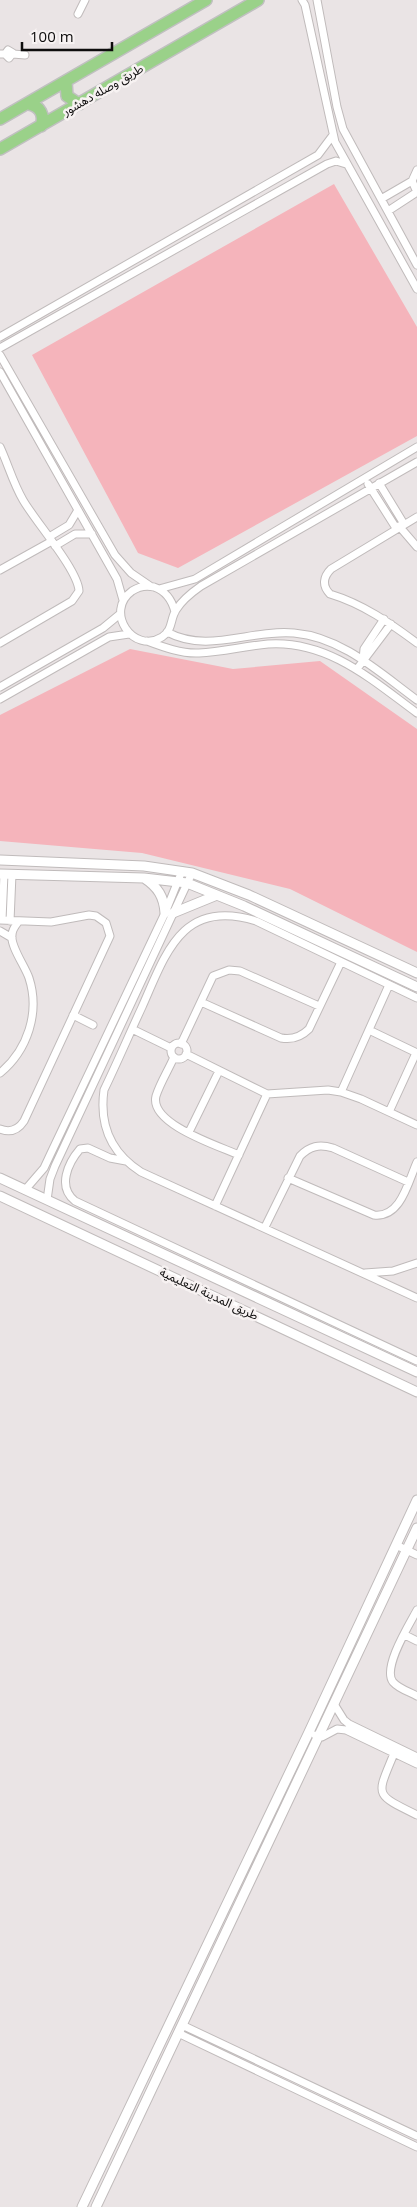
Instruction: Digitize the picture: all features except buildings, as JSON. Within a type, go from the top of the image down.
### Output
[{"type":"main road","name":"طريق وصله دهشور","points":[[0,119],[29,104],[206,0]]},
{"type":"main road","name":"طريق وصله دهشور","points":[[0,149],[258,0]]},
{"type":"main road","points":[[66,82],[67,96],[78,104]]},
{"type":"main road","points":[[29,104],[36,106],[41,111],[43,119],[41,126]]},
{"type":"street","points":[[78,14],[85,0]]},
{"type":"street","points":[[302,0],[305,5],[336,143],[417,289]]},
{"type":"street","points":[[317,0],[337,107],[346,136],[417,265]]},
{"type":"street","points":[[2,54],[9,58],[13,54],[25,55]]},
{"type":"street","points":[[0,336],[318,156],[333,135]]},
{"type":"street","points":[[336,143],[346,136]]},
{"type":"street","points":[[0,348],[327,164],[336,161],[346,164]]},
{"type":"street","points":[[381,199],[412,181],[417,170]]},
{"type":"street","points":[[388,212],[417,192],[412,181]]},
{"type":"street","points":[[393,192],[400,204]]},
{"type":"street","points":[[0,355],[115,555],[131,573],[167,595],[175,612]]},
{"type":"street","points":[[0,372],[117,579],[123,600],[120,614],[124,628],[129,634],[134,638],[170,649],[198,653],[270,644],[295,646],[332,655],[357,668],[417,713]]},
{"type":"street","points":[[0,447],[22,498],[52,541],[78,585],[77,597],[0,643]]},
{"type":"street","points":[[159,589],[195,578],[417,447]]},
{"type":"street","points":[[147,641],[162,637],[167,632],[173,622],[175,612],[184,600],[201,586],[417,462]]},
{"type":"street","points":[[364,478],[417,547]]},
{"type":"street","points":[[379,483],[400,526]]},
{"type":"street","points":[[52,541],[69,525],[78,510]]},
{"type":"street","points":[[417,517],[331,570],[324,579],[326,590],[330,594],[355,603],[384,619],[417,641]]},
{"type":"street","points":[[0,570],[52,541],[75,534],[92,534]]},
{"type":"street","points":[[123,600],[134,589],[150,586]]},
{"type":"street","points":[[0,687],[103,628],[120,614]]},
{"type":"street","points":[[363,660],[364,649],[384,619]]},
{"type":"street","points":[[357,668],[391,624]]},
{"type":"street","points":[[167,632],[182,639],[205,642],[275,632],[296,633],[335,644],[363,660],[417,700]]},
{"type":"street","points":[[0,699],[109,637],[129,634]]},
{"type":"street","points":[[0,860],[144,866],[192,873],[249,895],[417,973]]},
{"type":"street","points":[[47,1200],[50,1179],[55,1166],[169,913],[177,882],[182,871]]},
{"type":"street","points":[[25,1190],[44,1168],[169,913],[192,873]]},
{"type":"street","points":[[5,874],[144,878],[187,884],[217,895],[417,987]]},
{"type":"street","points":[[0,1129],[12,1131],[21,1126],[109,942],[110,936],[102,919],[89,915],[51,922],[1,920],[5,874]]},
{"type":"street","points":[[5,874],[10,921]]},
{"type":"street","points":[[144,878],[151,882],[162,896],[169,913]]},
{"type":"street","points":[[169,913],[217,895]]},
{"type":"street","points":[[417,998],[250,919],[231,916],[205,920],[182,932],[166,952],[104,1090],[102,1104],[106,1131],[112,1144],[126,1161],[141,1172],[417,1298]]},
{"type":"street","points":[[0,1073],[20,1051],[28,1034],[32,1016],[33,996],[29,978],[12,938],[13,930],[19,921]]},
{"type":"street","points":[[0,931],[12,938]]},
{"type":"street","points":[[201,1002],[287,1039],[299,1037],[309,1029],[341,962]]},
{"type":"street","points":[[402,980],[407,969]]},
{"type":"street","points":[[181,1044],[213,976],[223,971],[234,970],[319,1006]]},
{"type":"street","points":[[341,1092],[389,985]]},
{"type":"street","points":[[73,1015],[93,1025]]},
{"type":"street","points":[[132,1029],[171,1048]]},
{"type":"street","points":[[370,1030],[417,1053],[389,1112]]},
{"type":"street","points":[[171,1048],[176,1044],[181,1044],[186,1048],[186,1054]]},
{"type":"street","points":[[171,1048],[171,1053],[174,1057],[180,1059],[186,1054]]},
{"type":"street","points":[[186,1054],[267,1094],[328,1090],[341,1092],[417,1125]]},
{"type":"street","points":[[174,1057],[156,1097],[156,1104],[159,1110],[168,1121],[239,1155]]},
{"type":"street","points":[[188,1132],[219,1071]]},
{"type":"street","points":[[215,1206],[267,1094]]},
{"type":"street","points":[[264,1228],[300,1156],[307,1149],[315,1146],[324,1145],[408,1182]]},
{"type":"street","points":[[126,1161],[110,1158],[88,1148],[80,1149],[66,1177],[65,1186],[69,1196],[74,1201],[417,1361]]},
{"type":"street","points":[[288,1178],[380,1216],[386,1215],[396,1208],[417,1162]]},
{"type":"street","name":"طريق المدينة التعليمية","points":[[0,1178],[417,1372]]},
{"type":"street","name":"طريق المدينة التعليمية","points":[[0,1196],[417,1392]]},
{"type":"street","points":[[362,1273],[393,1271],[417,1262]]},
{"type":"street","points":[[321,1347],[328,1331]]},
{"type":"street","points":[[82,2207],[309,1732],[417,1500]]},
{"type":"street","points":[[96,2207],[416,1534]]},
{"type":"street","points":[[396,1545],[417,1555]]},
{"type":"street","points":[[417,1610],[391,1662],[390,1674],[395,1685],[417,1696]]},
{"type":"street","points":[[405,1635],[417,1641]]},
{"type":"street","points":[[334,1704],[344,1720],[349,1724],[417,1764]]},
{"type":"street","points":[[309,1732],[319,1737],[326,1736],[337,1729],[346,1730],[395,1751],[417,1757]]},
{"type":"street","points":[[395,1751],[381,1786],[382,1793],[386,1799],[417,1815]]},
{"type":"street","points":[[197,1966],[207,1971]]},
{"type":"street","points":[[180,2029],[417,2136]]},
{"type":"street","points":[[180,2029],[417,2147]]},
{"type":"street","points":[[90,2191],[100,2197]]},
{"type":"shaded area","points":[[334,184],[417,327],[417,436],[178,568],[138,553],[32,355]]},
{"type":"shaded area","points":[[130,649],[233,669],[320,661],[417,729],[417,952],[290,889],[142,853],[0,841],[0,715]]}]
